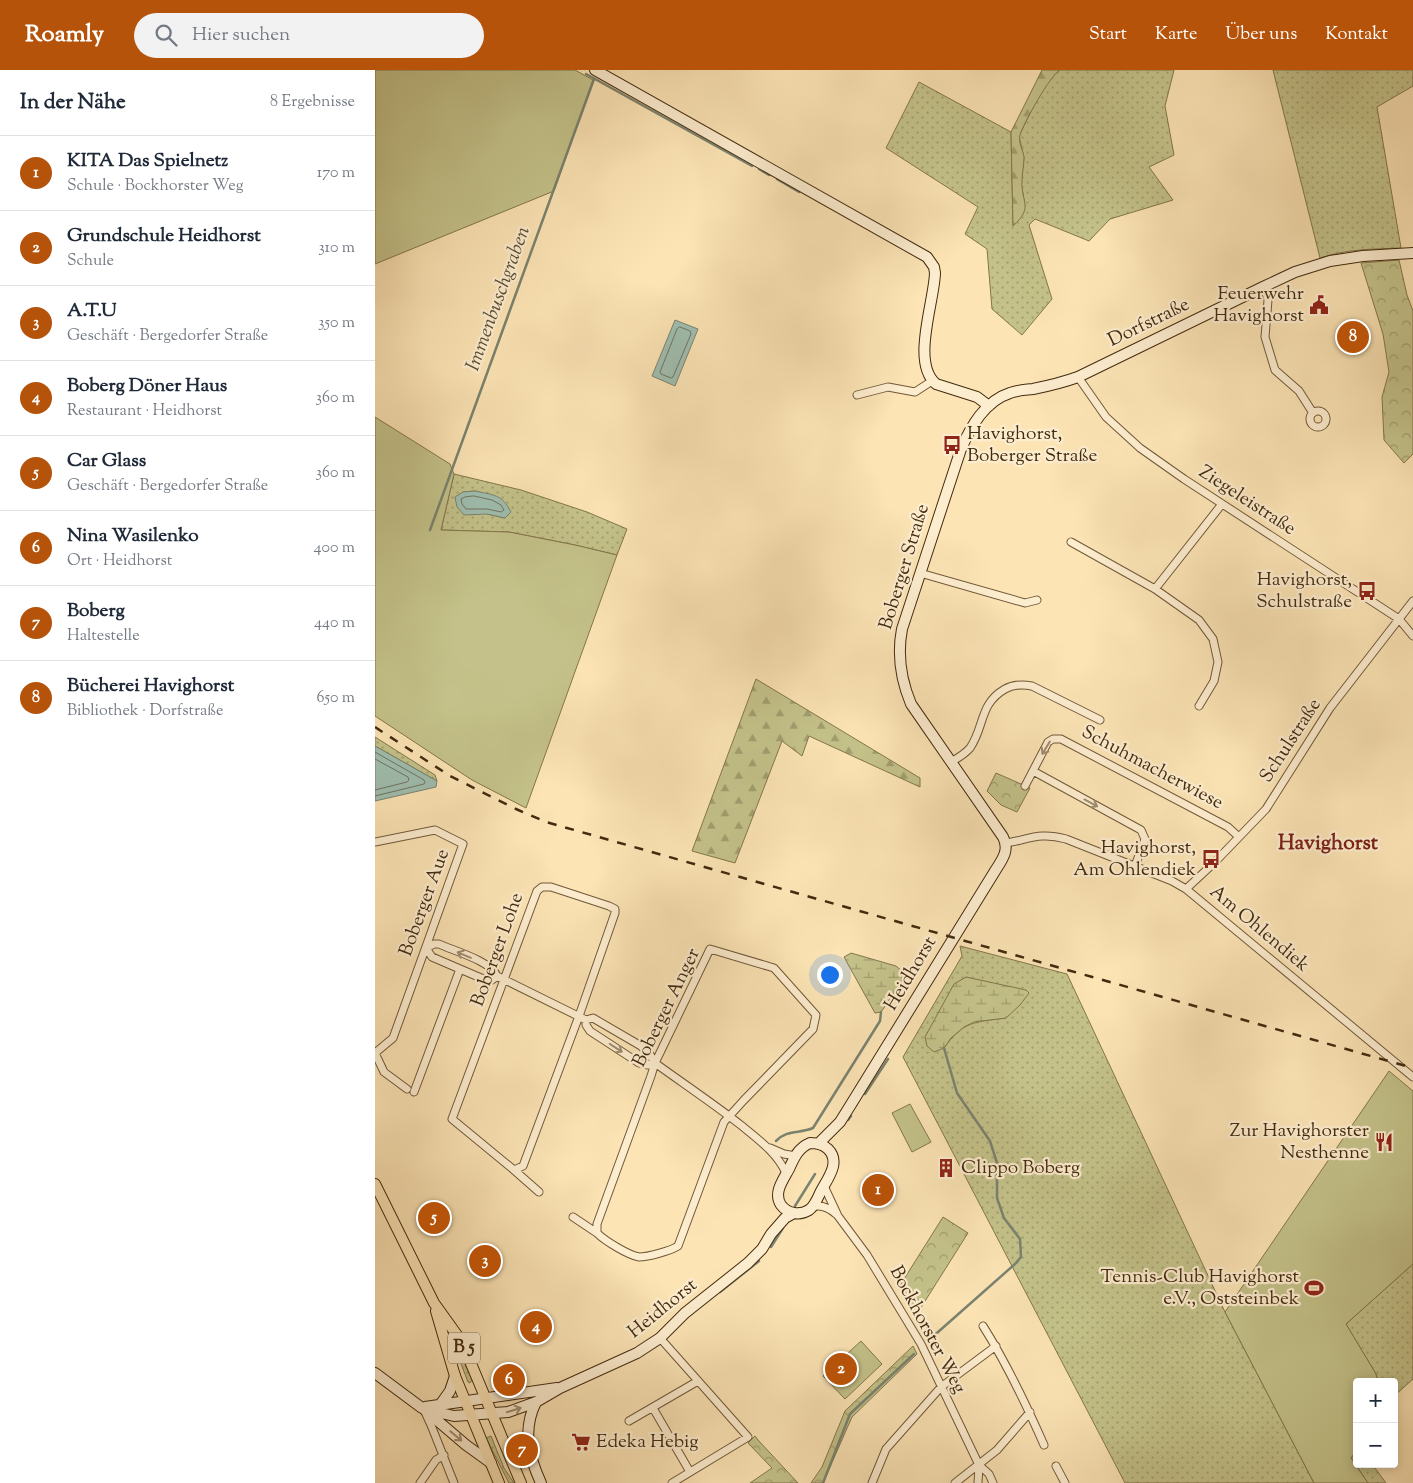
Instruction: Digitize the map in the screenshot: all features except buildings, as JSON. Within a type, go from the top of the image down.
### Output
[{"type":"main road","name":"B 5","points":[[375,1184],[434,1302],[462,1342],[521,1483]]},
{"type":"main road","name":"B 5","points":[[434,1302],[455,1376],[499,1483]]},
{"type":"street","points":[[595,70],[920,252],[929,259],[934,267],[935,276],[923,355],[926,370],[932,380],[943,387],[977,397],[989,406]]},
{"type":"street","name":"Dorfstraße","points":[[1078,377],[1295,272],[1330,262],[1363,256],[1413,253]]},
{"type":"street","points":[[1263,287],[1267,300],[1265,337],[1275,370],[1299,390],[1313,413]]},
{"type":"street","name":"Boberger Straße","points":[[1006,843],[917,714],[908,696],[902,677],[901,636],[961,449],[975,422],[989,406],[1011,392],[1078,377]]},
{"type":"street","name":"Ziegeleistraße","points":[[1078,377],[1106,417],[1140,448],[1222,504],[1399,619],[1413,636]]},
{"type":"street","points":[[857,395],[888,387],[915,392],[932,380]]},
{"type":"street","points":[[1155,589],[1222,504]]},
{"type":"street","points":[[1071,542],[1155,589],[1199,620],[1213,639],[1218,662],[1214,681],[1199,706]]},
{"type":"street","points":[[920,573],[1025,603],[1037,600]]},
{"type":"street","name":"Schulstraße","points":[[1186,889],[1266,809],[1330,708],[1413,602]]},
{"type":"street","name":"Schuhmacherwiese","points":[[951,762],[963,755],[971,746],[988,703],[997,694],[1011,685],[1031,686],[1100,720]]},
{"type":"street","name":"Schuhmacherwiese","points":[[1025,786],[1048,742],[1053,739],[1061,739],[1228,827],[1239,837]]},
{"type":"street","points":[[1033,771],[1141,830],[1145,839],[1135,866]]},
{"type":"street","name":"Boberger Aue","points":[[375,842],[435,830],[463,844],[393,1038],[375,1053],[384,1072],[410,1091],[460,969]]},
{"type":"street","name":"Am Ohlendiek","points":[[1006,843],[1034,836],[1053,836],[1066,839],[1172,881],[1186,889],[1413,1078]]},
{"type":"street","name":"Heidhorst","points":[[771,1234],[778,1210],[779,1188],[796,1156],[805,1145],[810,1143],[818,1144],[840,1122],[998,867],[1005,853],[1006,843]]},
{"type":"street","name":"Boberger Lohe","points":[[514,1170],[523,1166],[615,913],[615,909],[609,906],[551,887],[542,887],[537,891],[452,1120],[539,1192]]},
{"type":"street","points":[[497,976],[492,980],[481,978],[431,957],[426,948],[439,944],[488,965],[495,971],[497,976],[586,1020],[593,1018],[606,1024],[641,1046],[649,1053],[655,1063],[729,1116],[765,1145],[778,1152],[796,1156]]},
{"type":"street","name":"Boberger Anger","points":[[573,1217],[602,1238],[631,1254],[641,1257],[673,1250],[678,1246],[724,1122],[813,1029],[817,1015],[774,968],[710,949],[655,1063],[597,1224],[597,1233]]},
{"type":"street","points":[[586,1020],[586,1025],[590,1031],[639,1063],[647,1065],[655,1063]]},
{"type":"street","name":"Heidhorst","points":[[422,1408],[454,1416],[508,1412],[536,1402],[560,1388],[637,1353],[660,1338],[685,1313],[748,1263],[762,1249],[771,1234],[785,1218],[794,1213],[804,1212],[812,1207],[833,1166],[831,1153],[840,1122]]},
{"type":"street","points":[[818,1144],[826,1147],[831,1153]]},
{"type":"street","points":[[765,1145],[781,1164],[786,1174]]},
{"type":"street","name":"Bockhorster Weg","points":[[823,1186],[838,1216],[867,1255],[917,1338],[979,1465],[989,1474],[993,1483]]},
{"type":"street","points":[[779,1202],[785,1209],[794,1213]]},
{"type":"street","points":[[812,1207],[827,1208],[838,1216]]},
{"type":"street","points":[[983,1326],[1030,1412],[1044,1445]]},
{"type":"street","points":[[660,1338],[748,1436],[672,1483]]},
{"type":"street","points":[[872,1483],[886,1449],[941,1387],[995,1346]]},
{"type":"street","points":[[375,1373],[491,1463]]},
{"type":"street","points":[[441,1405],[450,1391],[455,1376]]},
{"type":"street","points":[[629,1421],[698,1381]]},
{"type":"street","name":"Heidhorst","points":[[422,1408],[560,1388]]},
{"type":"street","points":[[536,1402],[530,1418],[528,1444],[541,1483]]},
{"type":"street","points":[[422,1408],[444,1455],[454,1483]]},
{"type":"street","points":[[653,1408],[690,1472]]},
{"type":"street","points":[[955,1483],[997,1450],[1030,1412]]},
{"type":"street","points":[[420,1483],[436,1460],[444,1455]]},
{"type":"street","name":"Bockhorster Weg","points":[[978,1483],[979,1465]]},
{"type":"street","points":[[1056,1466],[1065,1483]]},
{"type":"green space","points":[[375,70],[575,70],[593,80],[554,191],[375,264]]},
{"type":"green space","points":[[1042,70],[1060,70],[1044,89],[1020,135],[1024,157],[1022,188],[1025,209],[1013,226],[1011,132]]},
{"type":"green space","points":[[1060,70],[1174,70],[1165,106],[1174,155],[1149,167],[1173,200],[1110,219],[1089,241],[1035,219],[1029,225],[1052,299],[1022,335],[992,309],[987,249],[965,234],[978,207],[886,148],[919,82],[1011,132],[1013,225],[1025,206],[1021,182],[1024,158],[1019,136],[1043,90]]},
{"type":"green space","points":[[1273,70],[1413,70],[1413,86],[1377,107],[1401,248],[1350,251],[1320,258]]},
{"type":"green space","points":[[1399,260],[1407,295],[1413,311],[1413,454],[1404,463],[1384,440],[1382,397],[1389,372],[1383,334],[1361,263]]},
{"type":"green space","points":[[375,417],[450,464],[454,474],[441,530],[509,532],[617,555],[526,808],[472,780],[375,716]]},
{"type":"green space","points":[[454,474],[521,490],[587,512],[627,529],[617,555],[509,532],[441,530]],"holes":[[[475,491],[493,496],[505,518],[487,514],[463,492]]]},
{"type":"green space","points":[[756,679],[920,778],[920,787],[809,736],[802,756],[782,741],[735,863],[692,851]]},
{"type":"green space","points":[[375,737],[435,775],[437,781],[375,746]]},
{"type":"green space","points":[[996,773],[1030,788],[1017,812],[1001,805],[987,791]]},
{"type":"green space","points":[[960,946],[1067,974],[1225,1312],[1314,1483],[1125,1483],[903,1057],[962,956]],"holes":[[[966,977],[1006,1018],[971,1024],[957,1032],[944,1048]]]},
{"type":"green space","points":[[851,953],[896,966],[902,971],[902,982],[881,1012],[875,1013],[844,957]]},
{"type":"green space","points":[[966,977],[1026,990],[1029,993],[1020,1005],[1006,1018],[974,1022],[964,1027],[951,1038],[944,1048],[934,1052],[927,1046],[925,1037],[954,984]]},
{"type":"green space","name":"Tennis-Club Havighorst e.V., Oststeinbek","points":[[1389,1071],[1413,1091],[1413,1264],[1346,1324],[1377,1378],[1353,1378],[1353,1455],[1351,1458],[1353,1468],[1358,1468],[1368,1483],[1314,1483],[1225,1312]]},
{"type":"green space","points":[[910,1104],[931,1142],[912,1152],[892,1113]]},
{"type":"green space","points":[[943,1217],[968,1233],[915,1317],[899,1287]]},
{"type":"green space","points":[[1413,1264],[1413,1379],[1398,1392],[1398,1378],[1377,1378],[1346,1324]]},
{"type":"green space","points":[[861,1341],[882,1364],[845,1399],[823,1376]]},
{"type":"green space","points":[[913,1346],[917,1354],[852,1417],[823,1483],[811,1483],[822,1467],[845,1411]]},
{"type":"green space","points":[[456,1348],[472,1380],[470,1383],[468,1382]]},
{"type":"green space","points":[[491,1436],[504,1468],[514,1483],[509,1483],[486,1438]]},
{"type":"green space","points":[[755,1436],[798,1483],[750,1483],[772,1468],[748,1443]]},
{"type":"green space","points":[[1358,1468],[1375,1468],[1386,1483],[1368,1483]]},
{"type":"water","points":[[675,320],[698,329],[675,386],[652,376]]},
{"type":"water","points":[[475,491],[500,498],[511,512],[505,518],[487,514],[464,515],[457,507],[455,497],[463,492]]},
{"type":"water","points":[[375,746],[437,781],[436,787],[375,801]]},
{"type":"waterway","points":[[586,74],[752,166]]},
{"type":"waterway","name":"Immenbuschgraben","points":[[430,530],[594,79]]},
{"type":"waterway","points":[[759,169],[769,175]]},
{"type":"waterway","points":[[777,179],[799,192]]},
{"type":"waterway","points":[[776,1141],[789,1133],[813,1128],[880,1021],[881,1012]]},
{"type":"waterway","points":[[929,1340],[1021,1257],[1020,1239],[1004,1218],[997,1198],[997,1163],[990,1141],[957,1093],[944,1048]]},
{"type":"waterway","points":[[865,1094],[888,1059]]},
{"type":"waterway","points":[[848,1120],[851,1116]]},
{"type":"waterway","points":[[795,1206],[815,1174]]},
{"type":"waterway","points":[[771,1247],[783,1228]]},
{"type":"waterway","points":[[720,1292],[759,1261]]},
{"type":"waterway","points":[[823,1483],[850,1414],[914,1354]]},
{"type":"railway","points":[[375,727],[450,776],[546,822],[1413,1068]]},
{"type":"place","name":"Feuerwehr Havighorst","points":[[1319,305]]},
{"type":"place","name":"Bücherei Havighorst","points":[[1353,337]]},
{"type":"place","name":"Havighorst, Boberger Straße","points":[[952,445]]},
{"type":"place","name":"Havighorst, Schulstraße","points":[[1367,591]]},
{"type":"place","name":"Havighorst, Am Ohlendiek","points":[[1211,859]]},
{"type":"place","name":"Zur Havighorster Nesthenne","points":[[1384,1142]]},
{"type":"place","name":"Clippo Boberg","points":[[946,1168]]},
{"type":"place","name":"KITA Das Spielnetz","points":[[878,1190]]},
{"type":"place","name":"Car Glass","points":[[434,1218]]},
{"type":"place","name":"A.T.U","points":[[485,1261]]},
{"type":"place","name":"Tennis-Club Havighorst e.V., Oststeinbek","points":[[1314,1288]]},
{"type":"place","name":"Boberg Döner Haus","points":[[536,1327]]},
{"type":"place","name":"Grundschule Heidhorst","points":[[841,1369]]},
{"type":"place","name":"Nina Wasilenko","points":[[509,1380]]},
{"type":"place","name":"Edeka Hebig","points":[[581,1442]]},
{"type":"place","name":"Boberg","points":[[522,1450]]},
{"type":"district","name":"Havighorst","points":[[1328,844]]}]
